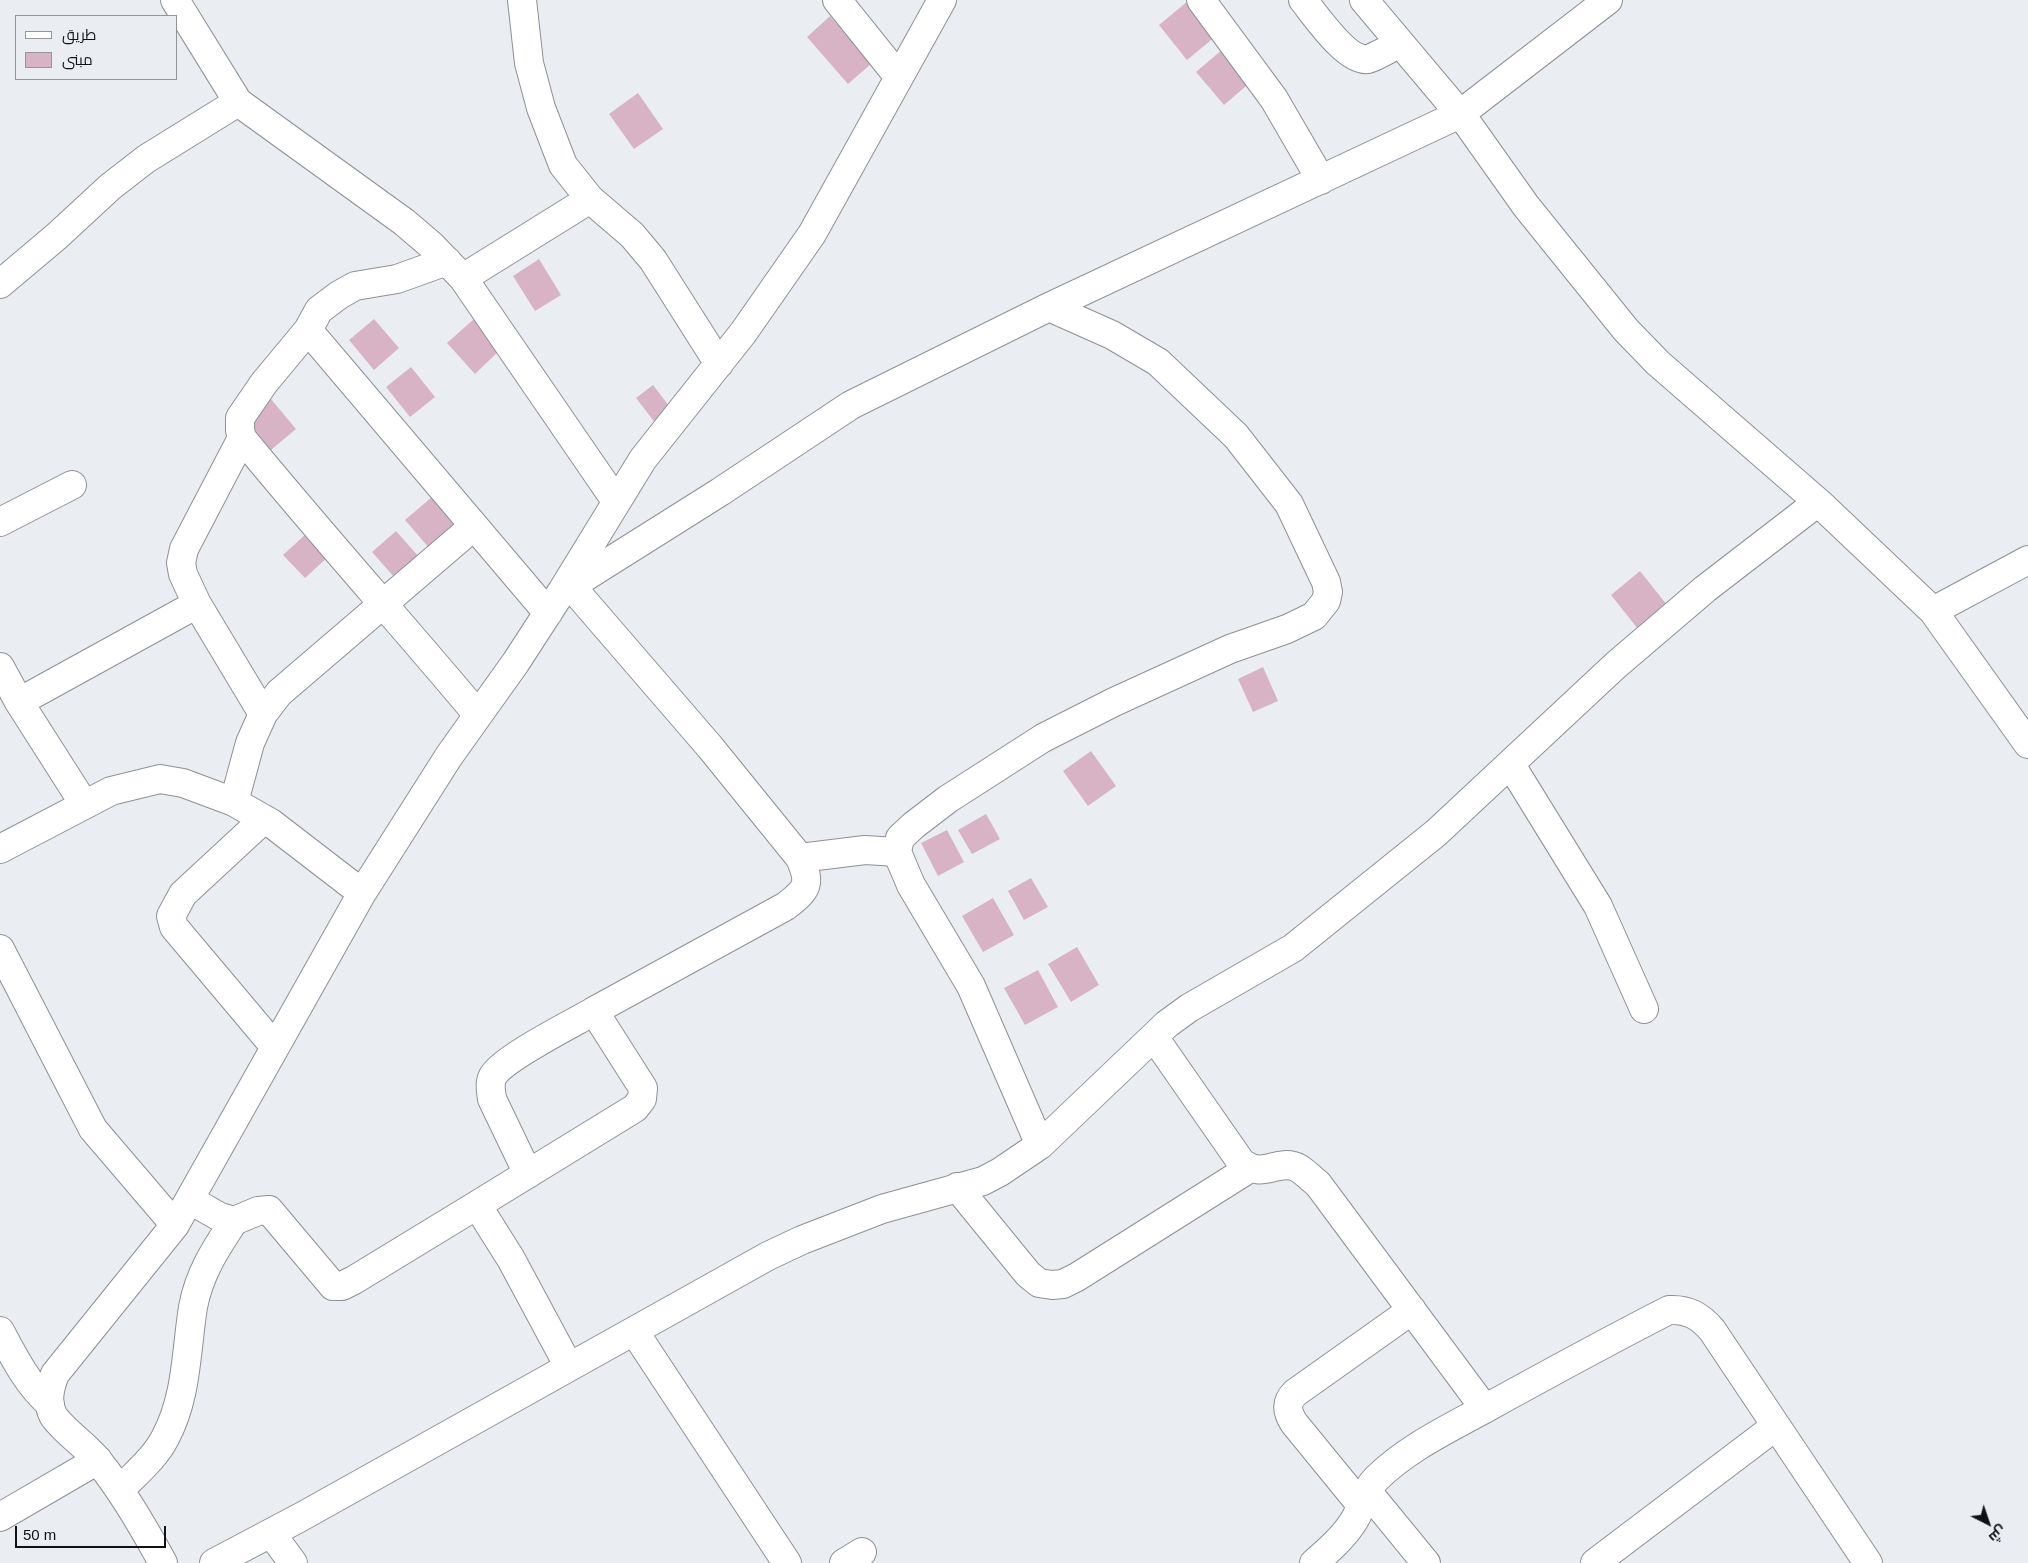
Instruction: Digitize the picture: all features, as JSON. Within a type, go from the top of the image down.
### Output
[{"type":"street","points":[[176,0],[238,102],[404,222],[431,245],[455,270],[616,501]]},
{"type":"street","points":[[522,0],[529,63],[540,108],[563,165],[590,199],[632,235],[653,260],[719,364]]},
{"type":"street","points":[[838,0],[898,76]]},
{"type":"street","points":[[163,1563],[130,1504],[98,1460],[53,1415],[50,1404],[50,1388],[55,1374],[175,1225],[362,893],[449,756],[561,597],[616,501],[643,459],[743,333],[812,234],[898,76],[942,0]]},
{"type":"street","points":[[1201,0],[1274,99],[1321,180]]},
{"type":"street","points":[[1303,0],[1337,42],[1355,56],[1368,59],[1400,43]]},
{"type":"street","points":[[1364,0],[1460,114],[1526,206],[1626,330],[1658,364],[1818,502],[1933,611],[2028,744]]},
{"type":"street","points":[[561,597],[851,405],[1049,307],[1460,114],[1608,0]]},
{"type":"street","points":[[0,284],[57,236],[110,187],[146,159],[238,102]]},
{"type":"street","points":[[478,715],[384,602],[294,501],[242,438],[240,418],[264,383],[308,330],[319,310],[339,295],[355,286],[455,270],[590,199]]},
{"type":"street","points":[[1040,1145],[971,986],[911,885],[897,852],[900,838],[948,799],[1043,738],[1114,702],[1221,653],[1287,629],[1314,616],[1326,601],[1328,592],[1326,582],[1289,504],[1236,436],[1158,362],[1112,334],[1049,307]]},
{"type":"street","points":[[308,330],[474,526],[561,597],[710,747],[800,858],[807,873],[807,886],[801,895],[786,906],[594,1011],[501,1067],[493,1076],[490,1088],[492,1099],[528,1174]]},
{"type":"street","points":[[242,438],[184,549],[181,563],[183,574],[197,604],[263,714]]},
{"type":"street","points":[[0,522],[72,485]]},
{"type":"street","points":[[214,1563],[768,1256],[802,1240],[882,1209],[983,1181],[1000,1172],[1040,1145],[1167,1024],[1189,1008],[1293,948],[1436,833],[1616,665],[1705,589],[1818,502]]},
{"type":"street","points":[[234,802],[250,743],[263,714],[279,693],[474,526]]},
{"type":"street","points":[[1933,611],[2028,560]]},
{"type":"street","points":[[19,702],[197,604]]},
{"type":"street","points":[[0,667],[19,702],[84,804]]},
{"type":"street","points":[[1511,764],[1598,906],[1644,1009]]},
{"type":"street","points":[[0,849],[111,790],[160,779],[182,783],[234,802],[264,819],[362,893]]},
{"type":"street","points":[[264,819],[183,894],[171,916],[174,927],[275,1047]]},
{"type":"street","points":[[800,858],[865,850],[897,852]]},
{"type":"street","points":[[0,949],[93,1129],[175,1225]]},
{"type":"street","points":[[120,1490],[158,1450],[173,1421],[185,1375],[194,1306],[206,1265],[234,1221],[258,1211],[269,1210],[332,1286],[342,1286],[354,1280],[635,1108],[642,1099],[643,1088],[594,1011]]},
{"type":"street","points":[[1154,1037],[1241,1162],[1250,1168],[1260,1170],[1292,1166],[1301,1170],[1318,1184],[1485,1409]]},
{"type":"street","points":[[957,1187],[1028,1274],[1039,1283],[1052,1285],[1063,1284],[1095,1267],[1250,1168]]},
{"type":"street","points":[[190,1200],[220,1216],[234,1221]]},
{"type":"street","points":[[478,1205],[511,1259],[569,1367]]},
{"type":"street","points":[[1314,1563],[1344,1535],[1356,1518],[1364,1498],[1376,1479],[1398,1461],[1451,1427],[1664,1312],[1681,1309],[1697,1316],[1712,1330],[1868,1563]]},
{"type":"street","points":[[1412,1310],[1295,1393],[1290,1398],[1288,1411],[1294,1423],[1426,1563]]},
{"type":"street","points":[[0,1331],[28,1381],[37,1393],[50,1404]]},
{"type":"street","points":[[634,1331],[787,1563]]},
{"type":"street","points":[[1595,1563],[1776,1426]]},
{"type":"street","points":[[0,1517],[98,1460]]},
{"type":"street","points":[[271,1533],[293,1563]]},
{"type":"building","points":[[1188,1],[1216,36],[1187,60],[1159,25]]},
{"type":"building","points":[[830,16],[871,64],[848,84],[807,37]]},
{"type":"building","points":[[1224,48],[1252,81],[1224,105],[1196,72]]},
{"type":"building","points":[[638,93],[663,129],[634,149],[609,114]]},
{"type":"building","points":[[539,259],[561,295],[535,311],[513,276]]},
{"type":"building","points":[[374,319],[399,348],[374,370],[349,340]]},
{"type":"building","points":[[474,319],[501,349],[475,374],[447,343]]},
{"type":"building","points":[[411,367],[435,397],[410,417],[386,387]]},
{"type":"building","points":[[653,385],[673,411],[656,424],[636,398]]},
{"type":"building","points":[[271,399],[296,429],[271,450],[246,420]]},
{"type":"building","points":[[432,497],[457,525],[430,549],[405,520]]},
{"type":"building","points":[[396,531],[419,557],[395,578],[372,552]]},
{"type":"building","points":[[307,533],[329,556],[305,578],[283,555]]},
{"type":"building","points":[[1640,571],[1667,605],[1638,629],[1611,595]]},
{"type":"building","points":[[1263,667],[1278,701],[1253,712],[1238,679]]},
{"type":"building","points":[[1091,751],[1116,786],[1088,806],[1063,771]]},
{"type":"building","points":[[986,814],[1000,839],[972,854],[958,830]]},
{"type":"building","points":[[947,830],[964,862],[938,876],[921,843]]},
{"type":"building","points":[[1031,878],[1048,907],[1024,920],[1008,891]]},
{"type":"building","points":[[993,898],[1014,935],[983,952],[962,916]]},
{"type":"building","points":[[1077,947],[1099,985],[1071,1002],[1048,964]]},
{"type":"building","points":[[1038,970],[1058,1007],[1025,1025],[1004,988]]}]
